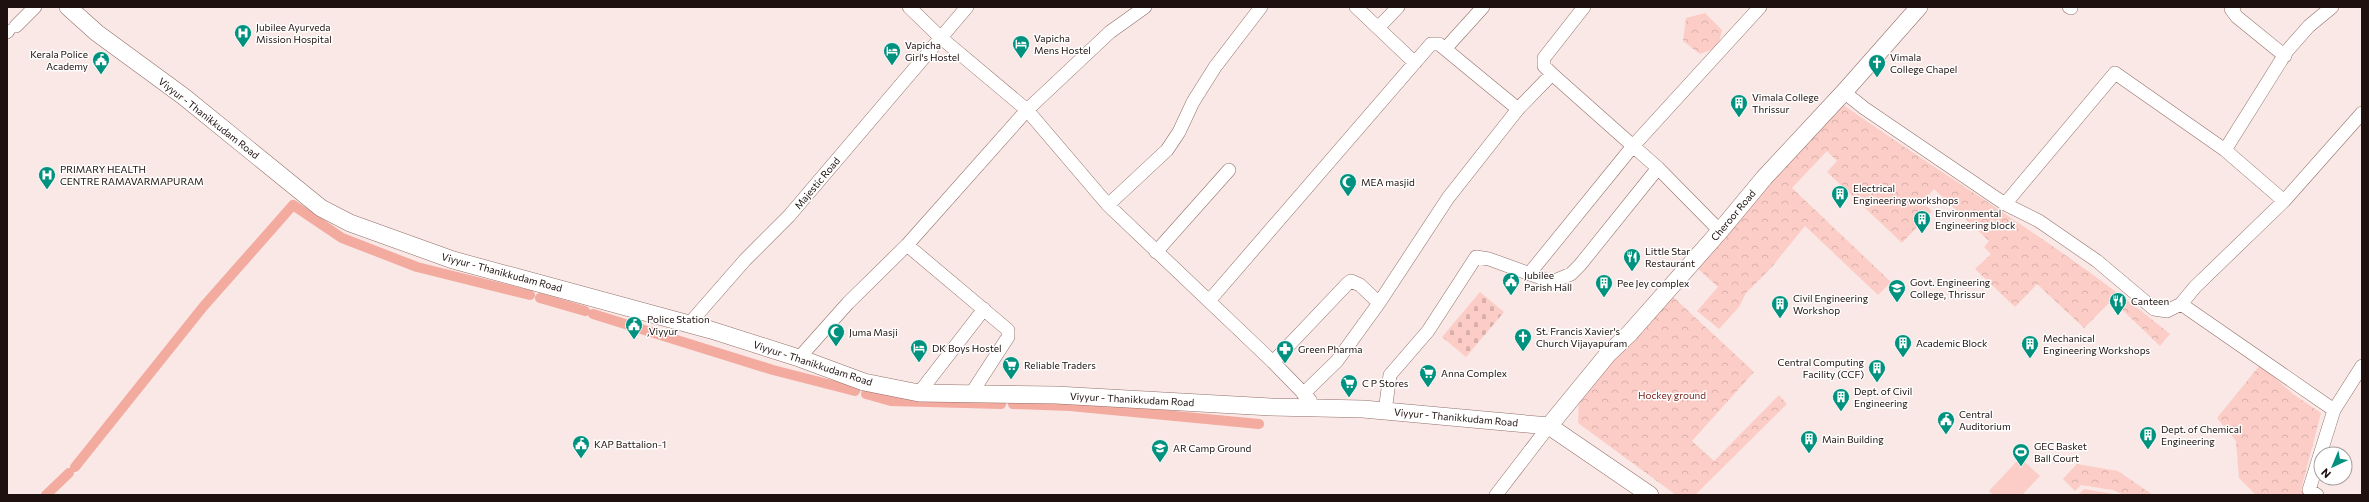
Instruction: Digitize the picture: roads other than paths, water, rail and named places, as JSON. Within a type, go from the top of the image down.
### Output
[{"type":"main road","name":"Viyyur - Thanikkudam Road","points":[[68,7],[97,33],[183,96],[321,208],[350,224],[453,260],[689,324],[799,358],[864,382],[919,393],[1056,395],[1385,411],[1549,426],[1650,495]]},
{"type":"main road","name":"Cheroor Road","points":[[1549,426],[1608,354],[1629,334],[1720,231],[1764,178],[1844,92],[1919,7]]},
{"type":"street","points":[[10,30],[35,7]]},
{"type":"street","points":[[909,7],[940,37],[1027,110],[1108,205],[1274,362],[1317,408]]},
{"type":"street","name":"Majestic Road","points":[[689,324],[745,260],[789,216],[967,7]]},
{"type":"street","points":[[799,358],[848,303],[907,245],[1027,110],[1110,32],[1145,7]]},
{"type":"street","points":[[1108,205],[1167,150],[1179,132],[1193,102],[1215,67],[1261,7]]},
{"type":"street","points":[[1356,7],[1415,63]]},
{"type":"street","points":[[1378,28],[1398,7]]},
{"type":"street","points":[[1445,49],[1483,7]]},
{"type":"street","points":[[1584,7],[1544,58],[1544,66],[1658,168],[1720,231]]},
{"type":"street","points":[[1529,274],[1633,146],[1760,7]]},
{"type":"street","points":[[2234,7],[2231,9],[2236,17],[2285,56]]},
{"type":"street","points":[[2225,150],[2285,56],[2309,26],[2332,7]]},
{"type":"street","points":[[1208,301],[1432,44],[1440,44],[1518,109]]},
{"type":"street","points":[[2005,204],[2115,73],[2225,150],[2284,202]]},
{"type":"street","points":[[1303,394],[1337,361],[1379,303],[1448,198],[1518,109],[1552,74]]},
{"type":"street","points":[[1844,92],[1864,108],[2005,204],[2039,222],[2097,261],[2154,309],[2167,311],[2181,304],[2194,287],[2284,202],[2362,113]]},
{"type":"street","points":[[1385,411],[1390,375],[1428,331],[1476,257],[1489,258],[1552,282],[1576,270],[1658,168]]},
{"type":"street","points":[[1156,252],[1229,170]]},
{"type":"street","points":[[907,245],[1004,326],[1009,333],[971,394]]},
{"type":"street","points":[[1274,362],[1348,283],[1356,282],[1379,303]]},
{"type":"street","points":[[2181,304],[2334,410]]},
{"type":"street","points":[[919,393],[984,309]]},
{"type":"street","points":[[2317,495],[2309,490],[2334,410],[2362,366]]},
{"type":"street","points":[[1496,495],[1549,426]]},
{"type":"waterway","points":[[75,467],[203,307],[293,205],[342,238],[417,267],[530,295]]},
{"type":"waterway","points":[[540,298],[585,311]]},
{"type":"waterway","points":[[593,314],[773,370],[855,391]]},
{"type":"waterway","points":[[866,394],[891,401],[1001,404]]},
{"type":"waterway","points":[[1013,404],[1070,406],[1259,424]]},
{"type":"waterway","points":[[46,495],[69,473]]},
{"type":"place","name":"Jubilee Ayurveda Mission Hospital","points":[[243,48]]},
{"type":"place","name":"Vapicha Mens Hostel","points":[[1021,59]]},
{"type":"place","name":"Vapicha Girl's Hostel","points":[[892,66]]},
{"type":"place","name":"Kerala Police Academy","points":[[101,75]]},
{"type":"place","name":"Vimala College Chapel","points":[[1877,78]]},
{"type":"place","name":"Vimala College Thrissur","points":[[1739,118]]},
{"type":"place","name":"PRIMARY HEALTH CENTRE RAMAVARMAPURAM","points":[[47,190]]},
{"type":"place","name":"MEA masjid","points":[[1348,197]]},
{"type":"place","name":"Electrical Engineering workshops","points":[[1840,209]]},
{"type":"place","name":"Environmental Engineering block","points":[[1922,234]]},
{"type":"place","name":"Little Star Restaurant","points":[[1632,272]]},
{"type":"place","name":"Jubilee Parish Hall","points":[[1511,296]]},
{"type":"place","name":"Pee Jey complex","points":[[1604,298]]},
{"type":"place","name":"Govt. Engineering College, Thrissur","points":[[1897,303]]},
{"type":"place","name":"Canteen","points":[[2118,316]]},
{"type":"place","name":"Civil Engineering Workshop","points":[[1780,319]]},
{"type":"place","name":"Police Station ,Viyyur","points":[[634,340]]},
{"type":"place","name":"Juma Masji","points":[[836,347]]},
{"type":"place","name":"St. Francis Xavier's Church Vijayapuram","points":[[1523,352]]},
{"type":"place","name":"Academic Block","points":[[1903,358]]},
{"type":"place","name":"Mechanical Engineering Workshops","points":[[2030,359]]},
{"type":"place","name":"DK Boys Hostel","points":[[919,363]]},
{"type":"place","name":"Green Pharma","points":[[1285,364]]},
{"type":"place","name":"Reliable Traders","points":[[1011,380]]},
{"type":"place","name":"Central Computing Facility (CCF)","points":[[1877,383]]},
{"type":"place","name":"Anna Complex","points":[[1428,388]]},
{"type":"place","name":"C P Stores","points":[[1349,398]]},
{"type":"place","name":"Dept. of Civil Engineering","points":[[1841,412]]},
{"type":"place","name":"Central Auditorium","points":[[1946,435]]},
{"type":"place","name":"Dept. of Chemical Engineering","points":[[2148,450]]},
{"type":"place","name":"Main Building","points":[[1809,454]]},
{"type":"place","name":"KAP Battalion-1","points":[[581,459]]},
{"type":"place","name":"AR Camp Ground","points":[[1160,463]]},
{"type":"place","name":"GEC Basket Ball Court","points":[[2021,467]]},
{"type":"park label","name":"Hockey ground","points":[[1672,395]]}]
